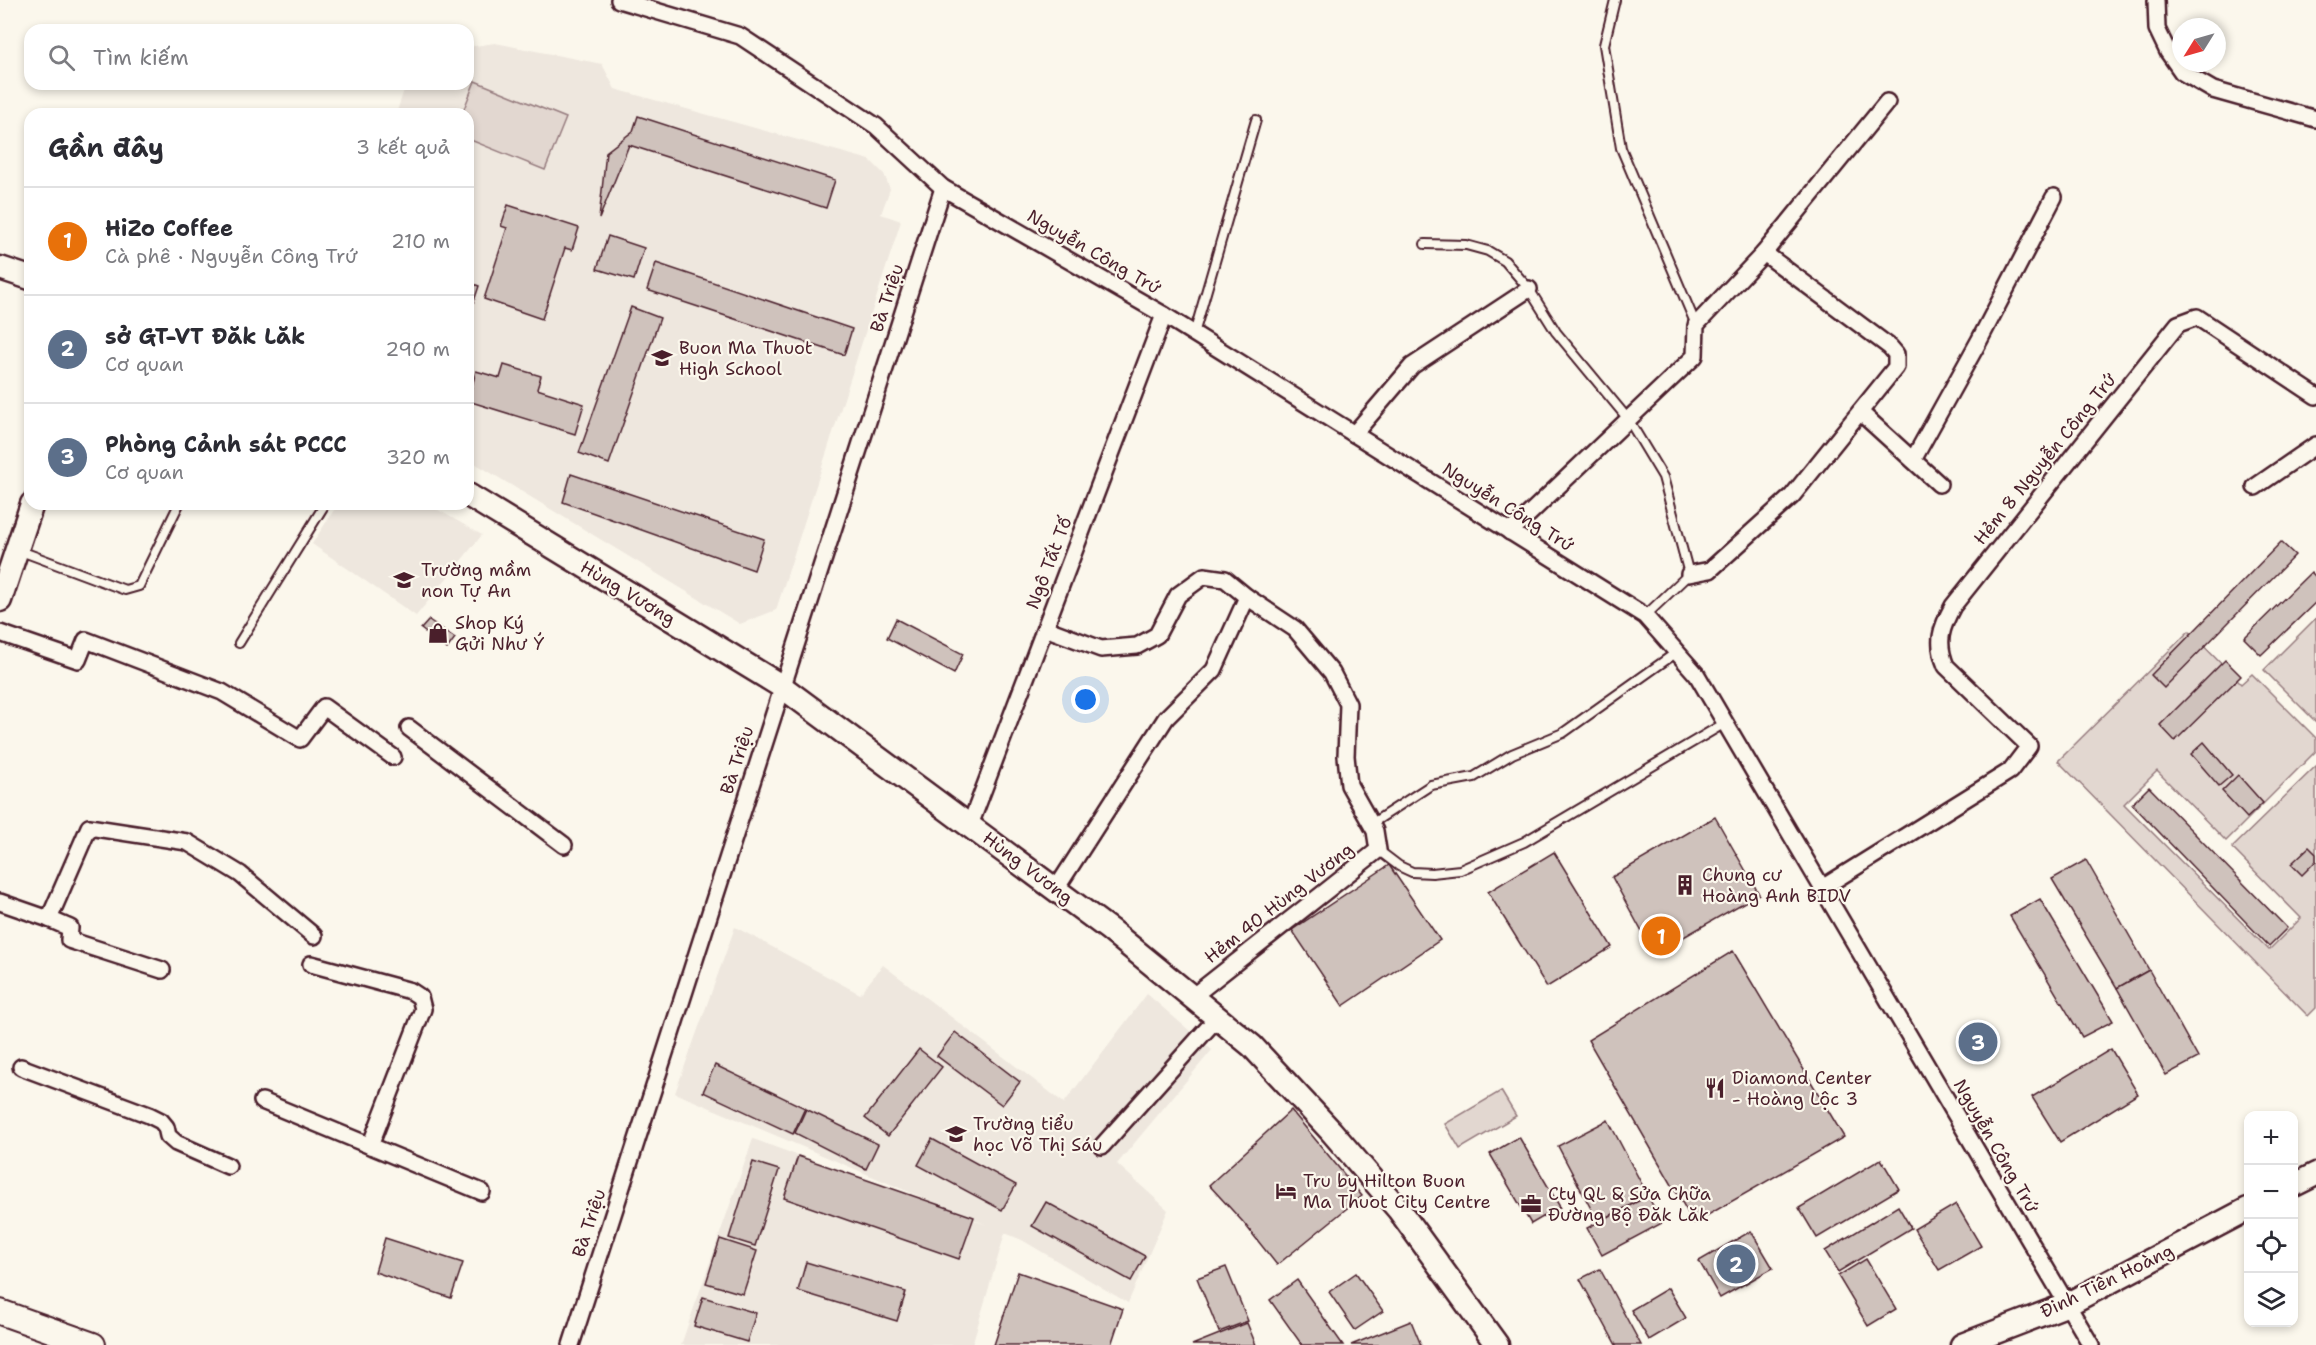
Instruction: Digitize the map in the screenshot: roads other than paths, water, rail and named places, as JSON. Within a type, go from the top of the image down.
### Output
[{"type":"main road","points":[[0,1312],[93,1345]]},
{"type":"street","name":"Nguyễn Công Trứ","points":[[619,0],[740,36],[876,126],[943,188],[1164,315],[1645,616],[1696,675],[2091,1345]]},
{"type":"street","points":[[2156,0],[2157,29],[2168,52],[2182,72],[2212,90],[2316,119]]},
{"type":"street","points":[[1510,532],[1695,356],[1696,325],[1764,253],[1887,102]]},
{"type":"street","name":"Bà Triệu","points":[[571,1345],[943,188]]},
{"type":"street","points":[[1913,460],[2054,197]]},
{"type":"street","points":[[1689,574],[1710,570],[1792,496],[1896,368],[1896,354],[1890,347],[1865,326],[1764,253]]},
{"type":"street","points":[[0,268],[24,276]]},
{"type":"street","points":[[1354,434],[1412,366],[1529,288]]},
{"type":"street","name":"Ngô Tất Tố","points":[[970,825],[1164,315]]},
{"type":"street","name":"Hẻm 8 Nguyễn Công Trứ","points":[[1822,888],[2010,771],[2030,746],[1946,666],[1939,649],[1943,624],[1953,606],[2178,324],[2198,316],[2316,396]]},
{"type":"street","points":[[1860,412],[1939,484]]},
{"type":"street","points":[[2255,487],[2316,446]]},
{"type":"street","name":"Hùng Vương","points":[[474,499],[781,686],[1056,889],[1192,997],[1252,1047],[1331,1131],[1392,1202],[1497,1345]]},
{"type":"street","points":[[1,594],[30,510]]},
{"type":"street","name":"Hẻm 40 Hùng Vương","points":[[1045,628],[1101,649],[1137,646],[1157,634],[1178,595],[1204,576],[1224,579],[1295,629],[1332,673],[1348,704],[1346,756],[1349,784],[1375,831],[1378,850],[1192,997]]},
{"type":"street","points":[[1056,889],[1166,718],[1214,670],[1247,597]]},
{"type":"street","points":[[0,633],[78,660],[86,640],[222,692],[300,739],[324,707],[393,758]]},
{"type":"street","points":[[409,728],[564,845]]},
{"type":"street","points":[[49,919],[89,827],[186,842],[240,874],[314,936]]},
{"type":"street","points":[[0,902],[70,928],[69,940],[162,970]]},
{"type":"street","points":[[311,964],[411,991],[420,997],[423,1009],[370,1146]]},
{"type":"street","points":[[1102,1146],[1217,1018]]},
{"type":"street","points":[[21,1067],[149,1115],[161,1121],[166,1127],[168,1136],[176,1143],[228,1166]]},
{"type":"street","points":[[262,1101],[482,1192]]},
{"type":"street","points":[[2298,1183],[2316,1174]]},
{"type":"street","name":"Đinh Tiên Hoàng","points":[[1962,1345],[2066,1305],[2244,1211]]},
{"type":"lane","points":[[1615,0],[1604,45],[1621,148],[1696,325]]},
{"type":"lane","points":[[1194,334],[1256,120]]},
{"type":"lane","points":[[1425,244],[1466,245],[1488,251],[1505,261],[1529,288],[1556,332],[1628,419],[1663,477],[1689,574],[1645,616]]},
{"type":"lane","points":[[17,550],[125,590],[139,585],[176,510]]},
{"type":"lane","points":[[239,643],[321,510]]},
{"type":"lane","points":[[1371,824],[1431,785],[1474,777],[1512,754],[1563,733],[1677,652]]},
{"type":"lane","points":[[1378,850],[1399,866],[1412,872],[1432,873],[1460,870],[1524,842],[1725,723]]},
{"type":"place","name":"Buon Ma Thuot High School","points":[[662,358]]},
{"type":"place","name":"Trường mầm non Tự An","points":[[404,580]]},
{"type":"place","name":"Shop Ký Gửi Như Ý","points":[[438,633]]},
{"type":"place","name":"Chung cư Hoàng Anh BIDV","points":[[1685,885]]},
{"type":"place","name":"HiZo Coffee","points":[[1661,936]]},
{"type":"place","name":"Phòng Cảnh sát PCCC","points":[[1978,1042]]},
{"type":"place","name":"Diamond Center - Hoàng Lộc 3","points":[[1715,1088]]},
{"type":"place","name":"Trường tiểu học Võ Thị Sáu","points":[[956,1134]]},
{"type":"place","name":"Tru by Hilton Buon Ma Thuot City Centre","points":[[1286,1191]]},
{"type":"place","name":"Cty QL & Sửa Chữa Đường Bộ Đăk Lăk","points":[[1531,1204]]},
{"type":"place","name":"sở GT-VT Đăk Lăk","points":[[1736,1264]]}]
